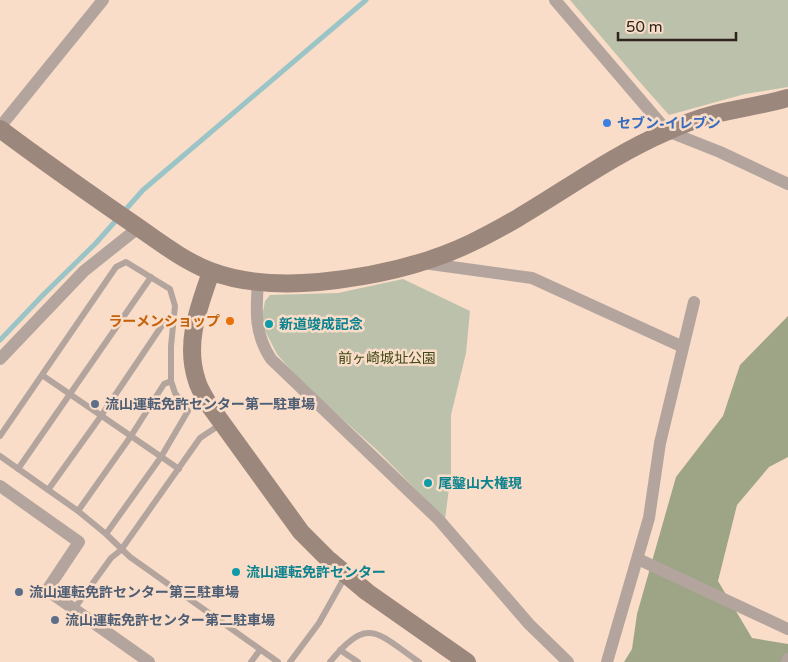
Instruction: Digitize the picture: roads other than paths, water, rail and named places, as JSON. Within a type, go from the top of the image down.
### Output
[{"type":"street","points":[[103,0],[0,128],[61,174],[170,249],[211,272],[258,282],[292,283],[338,280],[418,262],[444,254],[490,233],[620,155],[667,132],[713,114],[788,98]]},
{"type":"street","points":[[556,0],[667,132],[720,152],[788,184]]},
{"type":"street","points":[[0,359],[84,271],[138,228]]},
{"type":"street","points":[[418,262],[532,278],[683,347]]},
{"type":"street","points":[[211,272],[191,340],[197,383],[209,405],[302,532],[346,575],[467,662]]},
{"type":"street","points":[[258,282],[256,323],[261,341],[271,359],[439,520],[529,624],[568,662]]},
{"type":"street","points":[[607,662],[649,518],[660,443],[694,302]]},
{"type":"street","points":[[0,486],[80,542],[47,590],[149,662]]},
{"type":"street","points":[[638,559],[788,629]]},
{"type":"lane","points":[[0,436],[116,267],[126,262],[170,289],[175,306],[171,346],[171,381],[175,393],[188,411],[161,457],[106,534]]},
{"type":"lane","points":[[18,469],[151,277]]},
{"type":"lane","points":[[48,490],[165,321],[174,316]]},
{"type":"lane","points":[[42,375],[179,469]]},
{"type":"lane","points":[[78,511],[131,436],[164,384],[171,381]]},
{"type":"lane","points":[[74,609],[111,558],[122,550],[200,438],[222,423]]},
{"type":"lane","points":[[0,456],[78,511],[155,576],[278,662]]},
{"type":"lane","points":[[290,662],[319,622],[346,575]]},
{"type":"lane","points":[[330,662],[356,636],[368,632],[379,635],[415,661]]},
{"type":"lane","points":[[251,662],[260,650]]},
{"type":"lane","points":[[340,650],[358,662]]},
{"type":"waterway","points":[[0,340],[96,243],[143,190],[366,0]]},
{"type":"place","name":"セブン-イレブン","points":[[607,123]]},
{"type":"place","name":"ラーメンショップ","points":[[230,321]]},
{"type":"place","name":"新道竣成記念","points":[[269,324]]},
{"type":"place","name":"流山運転免許センター第一駐車場","points":[[95,404]]},
{"type":"place","name":"尾鑿山大権現","points":[[428,483]]},
{"type":"place","name":"流山運転免許センター","points":[[236,572]]},
{"type":"place","name":"流山運転免許センター第三駐車場","points":[[19,592]]},
{"type":"place","name":"流山運転免許センター第二駐車場","points":[[55,620]]},
{"type":"park label","name":"前ヶ崎城址公園","points":[[387,358]]}]
